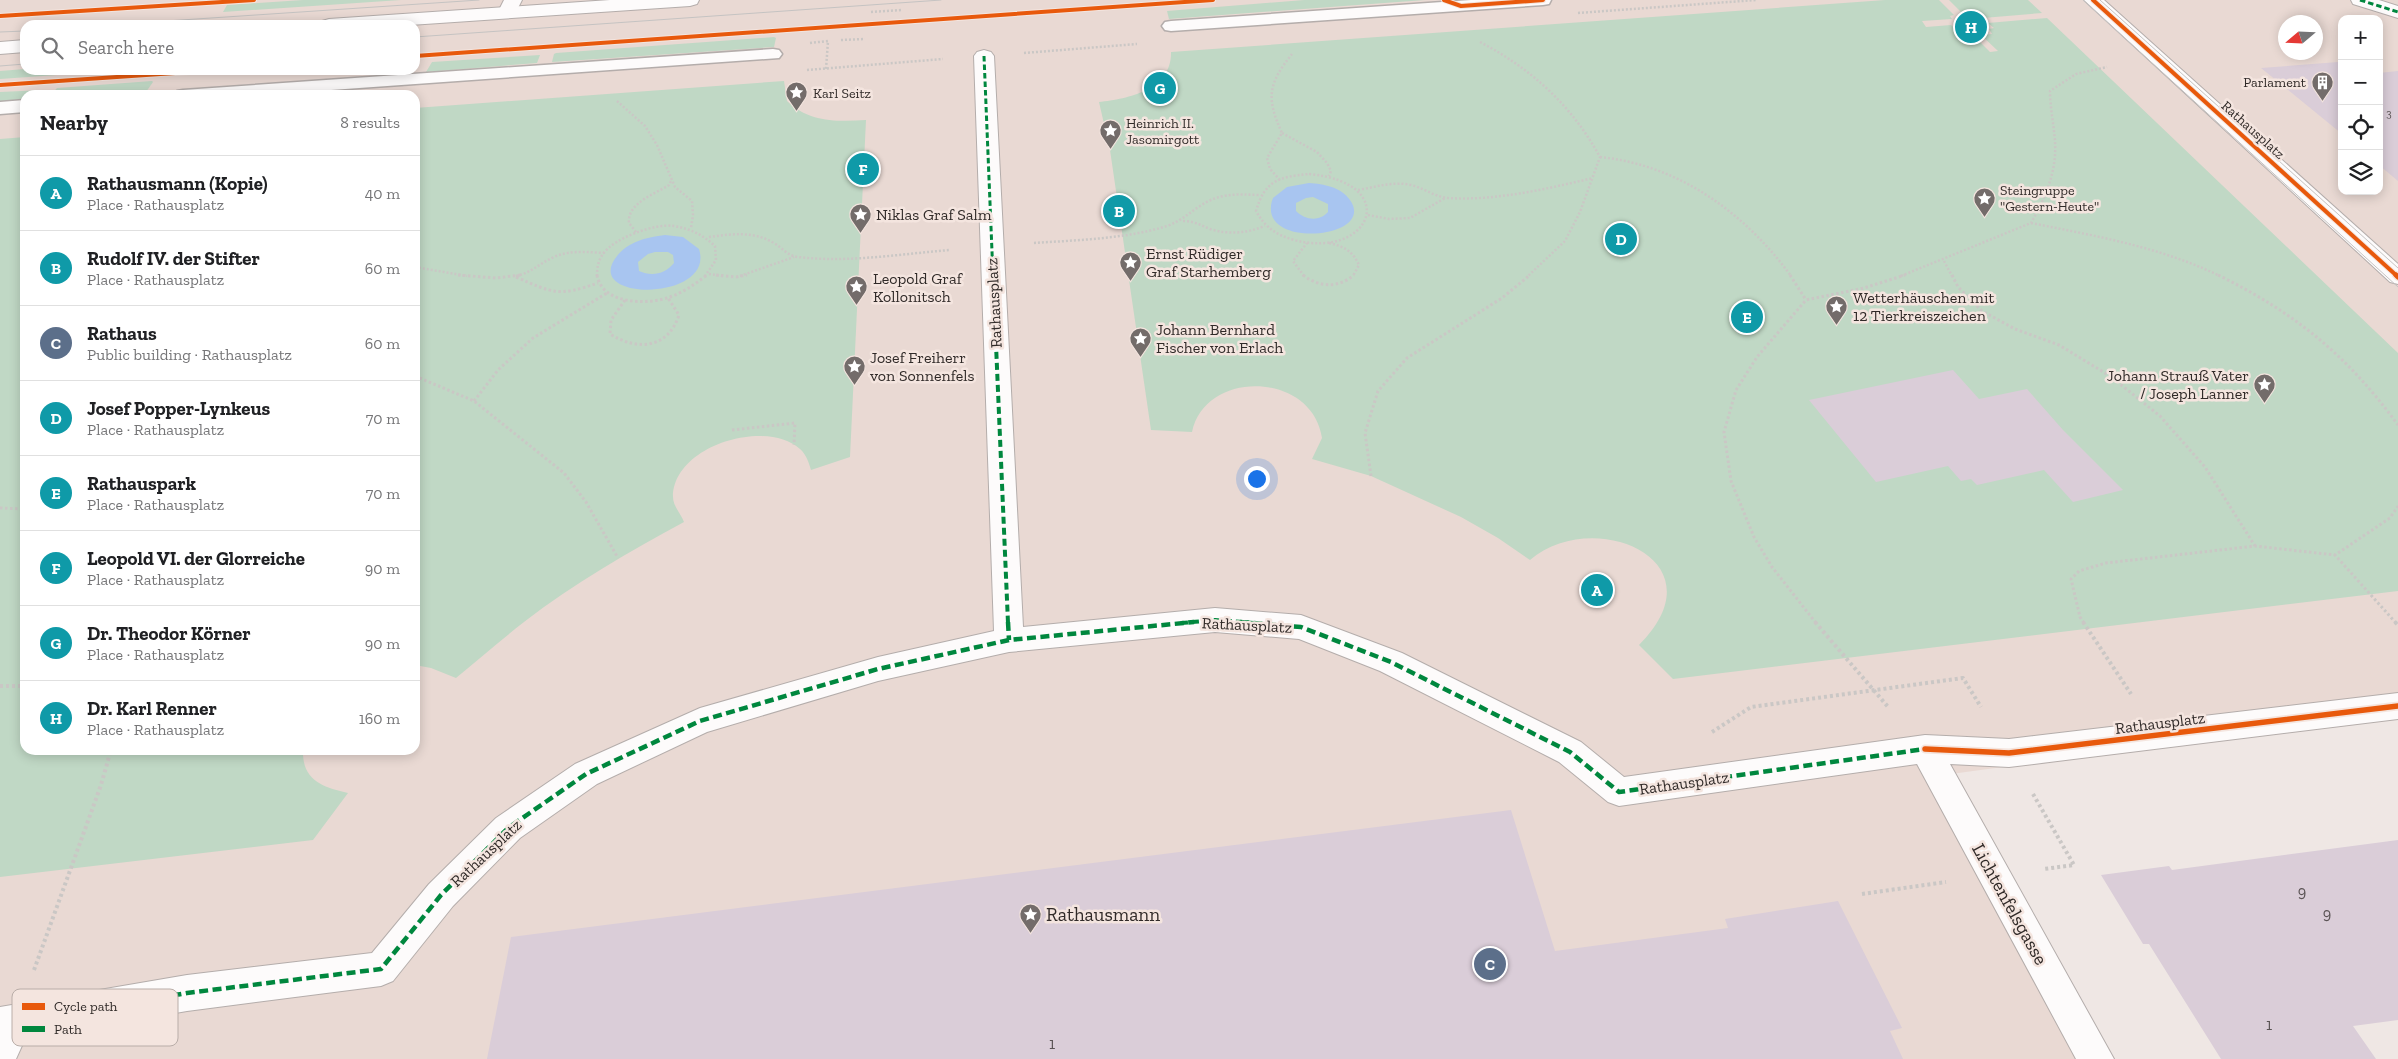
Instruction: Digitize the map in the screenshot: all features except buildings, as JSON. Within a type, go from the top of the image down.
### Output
[{"type":"street","points":[[377,20],[510,6],[690,0]]},
{"type":"street","name":"Rathausplatz","points":[[2093,0],[2398,277]]},
{"type":"street","points":[[2360,0],[2398,12]]},
{"type":"street","points":[[0,48],[20,46]]},
{"type":"street","name":"Rathausplatz","points":[[984,56],[1009,640]]},
{"type":"street","name":"Rathausplatz","points":[[178,995],[381,969],[441,895],[508,828],[586,774],[700,721],[878,669],[1009,640],[1215,620],[1301,627],[1391,662],[1570,752],[1619,792],[1925,749],[2009,753],[2398,706]]},
{"type":"street","name":"Lichtenfelsgasse","points":[[1925,749],[2096,1059]]},
{"type":"lane","points":[[1171,26],[1544,0]]},
{"type":"lane","points":[[255,90],[773,54]]},
{"type":"lane","points":[[0,108],[20,106]]},
{"type":"path","points":[[871,12],[902,10]]},
{"type":"path","points":[[841,40],[865,39]]},
{"type":"path","points":[[1371,476],[1365,433],[1378,391],[1407,358],[1502,298],[1540,267],[1565,241],[1580,212],[1600,157],[1591,138],[1573,114],[1542,83],[1476,40]]},
{"type":"path","points":[[823,42],[828,41],[826,69]]},
{"type":"path","points":[[1293,52],[1274,80],[1269,97],[1271,110],[1282,133],[1320,153],[1329,165],[1331,171],[1329,176]]},
{"type":"path","points":[[1925,749],[1804,609],[1772,567],[1754,536],[1731,481],[1724,432],[1736,390],[1757,357],[1806,300],[1864,288],[1944,261],[2031,223],[2041,207],[2055,161],[2050,91],[2062,79],[2083,71],[2107,67]]},
{"type":"path","points":[[616,100],[648,127],[666,161],[672,180],[693,202],[695,211],[691,228]]},
{"type":"path","points":[[1280,180],[1270,169],[1267,158],[1282,133]]},
{"type":"path","points":[[1600,157],[1632,161],[1664,171],[1701,190],[1733,212],[1770,248],[1791,274],[1806,300]]},
{"type":"path","points":[[1308,243],[1293,261],[1297,271],[1324,285],[1336,285],[1354,276],[1359,265],[1357,258],[1345,246],[1328,243],[1308,243],[1283,237],[1265,226],[1256,211],[1259,195],[1271,183],[1288,176],[1308,174],[1329,176],[1344,181],[1358,190],[1369,206],[1368,215],[1360,229],[1346,238],[1328,243]]},
{"type":"path","points":[[1368,215],[1390,219],[1412,217],[1421,214],[1432,203],[1446,198],[1517,194],[1594,177]]},
{"type":"path","points":[[636,232],[629,222],[628,216],[634,207],[669,185],[672,180]]},
{"type":"path","points":[[1358,190],[1394,183],[1412,185],[1446,198]]},
{"type":"path","points":[[1183,221],[1190,220],[1213,230],[1235,233],[1265,226]]},
{"type":"path","points":[[2031,223],[2131,243],[2185,261],[2242,287],[2288,314],[2344,358],[2383,402],[2398,424]]},
{"type":"path","points":[[665,226],[691,228],[710,237],[717,247],[717,261],[709,274],[696,286],[668,298],[645,302],[625,300],[607,293],[598,283],[596,266],[604,253],[618,241],[636,232],[665,226]]},
{"type":"path","points":[[420,268],[470,277],[516,277],[528,273],[556,256],[577,251],[604,253]]},
{"type":"path","points":[[709,274],[728,278],[741,278],[754,275],[794,257]]},
{"type":"path","points":[[1944,261],[1958,287],[1982,311],[2015,329],[2059,345],[2110,376],[2160,416],[2205,468],[2255,546]]},
{"type":"path","points":[[516,277],[554,294],[573,292],[598,283]]},
{"type":"path","points":[[474,401],[498,370],[533,338],[571,313],[607,293]]},
{"type":"path","points":[[625,300],[611,320],[610,334],[620,342],[636,345],[653,344],[672,332],[678,323],[680,315],[668,298]]},
{"type":"path","points":[[420,378],[474,401],[534,447],[564,473],[586,502],[618,558]]},
{"type":"path","points":[[732,430],[795,423],[794,445]]},
{"type":"path","points":[[2158,736],[2080,617],[2070,579],[2079,571],[2106,563],[2255,546],[2335,555],[2390,518],[2398,506]]},
{"type":"path","points":[[0,508],[20,509]]},
{"type":"path","points":[[2335,555],[2398,625]]},
{"type":"path","points":[[0,686],[20,686]]},
{"type":"path","points":[[22,989],[98,795],[110,755]]},
{"type":"path","points":[[4,1035],[12,1015]]},
{"type":"shaded area","points":[[0,0],[2398,0],[2398,714],[1951,774],[2106,1059],[0,1059]]},
{"type":"green space","points":[[303,0],[401,0],[223,12],[227,5]]},
{"type":"green space","points":[[1304,0],[1425,0],[1169,19],[1167,11]]},
{"type":"green space","points":[[1885,0],[1939,0],[1954,15],[1950,16],[1952,19],[1922,21],[1926,27],[1951,25],[1963,36],[1973,35],[1990,52],[1998,51],[1981,35],[1992,34],[1989,29],[1994,28],[1988,23],[2047,18],[2398,353],[2398,591],[1673,679],[1639,645],[1661,615],[1667,588],[1658,567],[1640,550],[1615,541],[1586,539],[1556,545],[1530,560],[1498,538],[1461,517],[1371,476],[1312,459],[1322,438],[1314,416],[1299,400],[1280,390],[1258,386],[1236,389],[1216,397],[1201,411],[1192,432],[1151,430],[1110,150],[1099,102],[1135,95],[1147,90],[1164,75],[1169,65],[1171,52]]},
{"type":"green space","points":[[1949,0],[2028,0],[2042,13],[1983,18],[1978,13],[1963,14]]},
{"type":"green space","points":[[776,38],[774,47],[552,62],[556,53]]},
{"type":"green space","points":[[540,55],[537,63],[426,72],[432,62]]},
{"type":"green space","points":[[20,69],[20,75],[57,75],[0,79],[0,71]]},
{"type":"green space","points":[[784,81],[787,101],[804,113],[824,119],[844,121],[866,120],[850,457],[811,470],[806,456],[800,449],[784,440],[765,436],[744,437],[723,442],[704,451],[688,464],[677,479],[673,500],[684,522],[562,594],[524,622],[456,678],[431,668],[420,666],[420,108]]},
{"type":"green space","points":[[153,82],[147,90],[55,90],[57,88]]},
{"type":"green space","points":[[20,91],[20,100],[0,102],[0,92]]},
{"type":"green space","points":[[20,137],[20,755],[303,755],[306,769],[310,776],[323,785],[348,793],[313,840],[0,877],[0,139]]},
{"type":"water","points":[[1309,183],[1337,189],[1350,200],[1354,214],[1347,224],[1333,231],[1315,234],[1296,232],[1281,226],[1272,215],[1273,198],[1287,187]],"holes":[[[1313,197],[1328,204],[1328,212],[1312,219],[1296,211],[1296,203],[1306,198]]]},
{"type":"water","points":[[658,236],[683,237],[699,249],[699,266],[688,279],[671,287],[650,290],[631,288],[617,282],[611,271],[621,251],[632,244]],"holes":[[[668,252],[673,255],[674,263],[667,270],[653,274],[639,271],[638,262],[648,254]]]},
{"type":"tram line","points":[[181,20],[479,0]]},
{"type":"tram line","points":[[420,37],[941,0]]},
{"type":"tram line","points":[[2083,0],[2398,287]]},
{"type":"tram line","points":[[2100,0],[2398,268]]},
{"type":"tram line","points":[[0,32],[20,31]]},
{"type":"tram line","points":[[0,66],[20,64]]},
{"type":"marked path","points":[[2360,0],[2398,12]]},
{"type":"marked path","points":[[984,56],[1009,640]]},
{"type":"marked path","points":[[178,995],[381,969],[441,895],[508,828],[586,774],[700,721],[878,669],[1009,640],[1215,620],[1301,627],[1391,662],[1570,752],[1619,792],[1925,749]]},
{"type":"cycle path","points":[[0,16],[254,0]]},
{"type":"cycle path","points":[[420,56],[1213,0]]},
{"type":"cycle path","points":[[1444,0],[1461,6],[1543,0]]},
{"type":"cycle path","points":[[2093,0],[2398,277]]},
{"type":"cycle path","points":[[0,85],[146,75]]},
{"type":"cycle path","points":[[1925,749],[2009,753],[2398,706]]},
{"type":"place","name":"Dr. Karl Renner","points":[[1971,27]]},
{"type":"place","name":"Dr. Theodor Körner","points":[[1160,88]]},
{"type":"place","name":"Parlament","points":[[2322,101]]},
{"type":"place","name":"Karl Seitz","points":[[797,112]]},
{"type":"place","name":"Heinrich II. Jasomirgott","points":[[1110,150]]},
{"type":"place","name":"Leopold VI. der Glorreiche","points":[[863,169]]},
{"type":"place","name":"Rudolf IV. der Stifter","points":[[1119,211]]},
{"type":"place","name":"Steingruppe \"Gestern-Heute\"","points":[[1984,217]]},
{"type":"place","name":"Niklas Graf Salm","points":[[860,233]]},
{"type":"place","name":"Josef Popper-Lynkeus","points":[[1621,239]]},
{"type":"place","name":"Ernst Rüdiger Graf Starhemberg","points":[[1130,281]]},
{"type":"place","name":"Leopold Graf Kollonitsch","points":[[857,306]]},
{"type":"place","name":"Rathauspark","points":[[1747,317]]},
{"type":"place","name":"Wetterhäuschen mit 12 Tierkreiszeichen","points":[[1837,325]]},
{"type":"place","name":"Johann Bernhard Fischer von Erlach","points":[[1140,357]]},
{"type":"place","name":"Josef Freiherr von Sonnenfels","points":[[854,385]]},
{"type":"place","name":"Johann Strauß Vater / Joseph Lanner","points":[[2265,403]]},
{"type":"place","name":"Rathausmann (Kopie)","points":[[1597,590]]},
{"type":"place","name":"Rathausmann","points":[[1030,933]]},
{"type":"place","name":"Rathaus","points":[[1490,964]]}]
